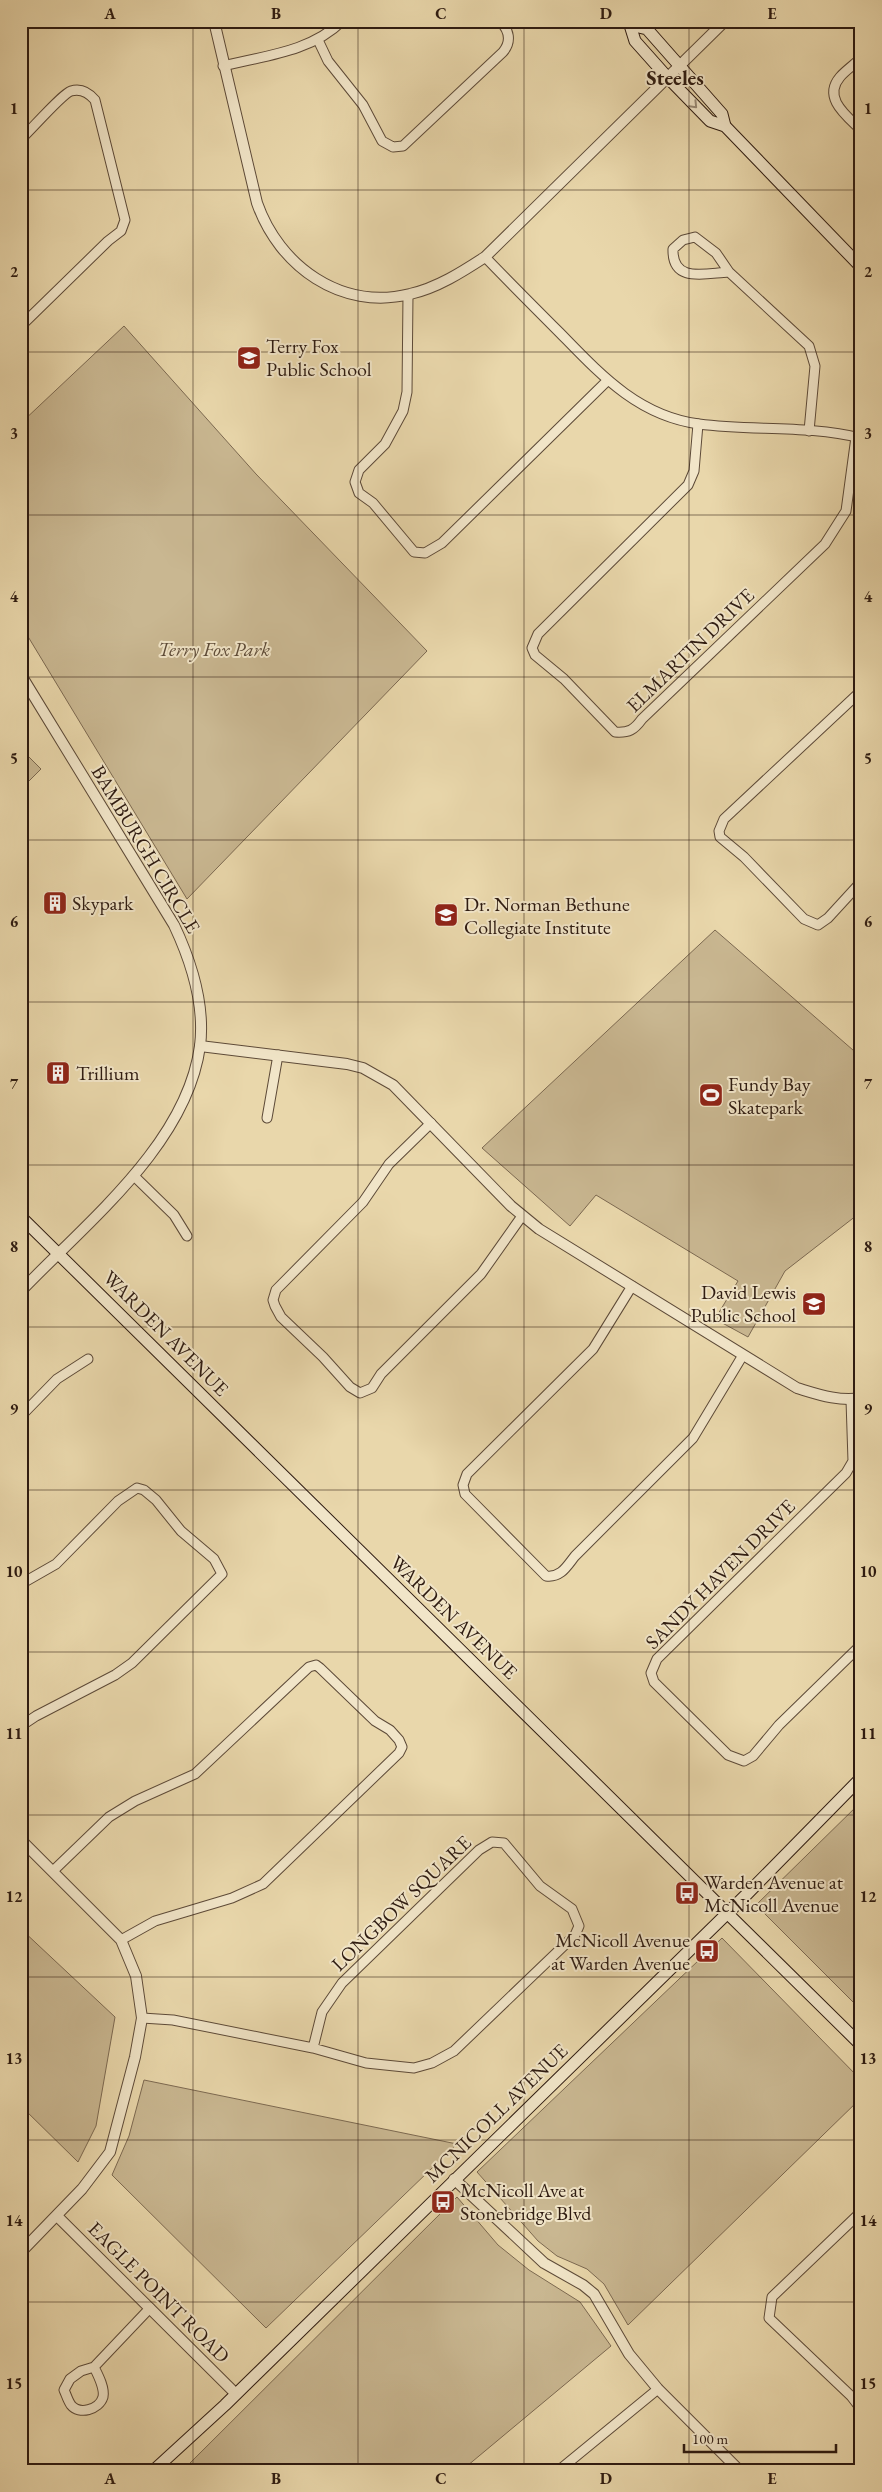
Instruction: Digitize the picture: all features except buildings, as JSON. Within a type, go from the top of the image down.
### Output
[{"type":"main road","points":[[628,23],[647,29],[722,114],[725,126]]},
{"type":"main road","points":[[628,23],[635,41],[668,78],[710,121],[725,126],[861,267]]},
{"type":"main road","name":"WARDEN AVENUE","points":[[21,1217],[861,2045]]},
{"type":"main road","name":"MCNICOLL AVENUE","points":[[153,2471],[236,2394],[728,1913],[861,1778]]},
{"type":"street","points":[[214,21],[223,66],[257,203],[263,220],[278,245],[302,270],[339,290],[375,297],[408,295],[442,282],[485,257],[725,21]]},
{"type":"street","points":[[223,66],[299,47],[318,40],[342,21]]},
{"type":"street","points":[[318,40],[328,61],[362,105],[382,141],[389,146],[398,147],[403,146],[503,52],[508,44],[508,34],[500,21]]},
{"type":"street","points":[[861,58],[840,77],[834,92],[834,100],[842,112],[861,130]]},
{"type":"street","points":[[21,139],[65,94],[75,90],[90,94],[94,100],[125,220],[118,235],[108,241],[21,326]]},
{"type":"street","points":[[729,272],[689,275],[678,268],[673,258],[673,249],[683,240],[695,237],[716,253],[729,272],[809,346],[815,366],[809,431]]},
{"type":"street","points":[[485,257],[607,381],[628,397],[653,412],[698,424],[809,431],[858,437]]},
{"type":"street","points":[[408,295],[407,392],[403,411],[385,444],[359,470],[354,482],[359,493],[373,503],[414,552],[425,553],[434,550],[442,543],[607,381]]},
{"type":"street","name":"ELMARTIN DRIVE","points":[[698,424],[694,471],[688,485],[534,640],[532,648],[535,655],[564,679],[616,732],[627,733],[635,728],[642,719],[825,544],[846,511],[858,437]]},
{"type":"street","name":"BAMBURGH CIRCLE","points":[[21,675],[174,925],[187,953],[196,984],[200,1046],[188,1092],[172,1125],[134,1176],[21,1291]]},
{"type":"street","points":[[861,691],[724,819],[719,831],[720,837],[744,857],[804,919],[818,925],[828,918],[861,882]]},
{"type":"street","points":[[200,1046],[347,1064],[364,1068],[393,1085],[522,1216],[797,1388],[819,1395],[856,1399]]},
{"type":"street","points":[[267,1118],[278,1055]]},
{"type":"street","points":[[431,1123],[389,1164],[363,1202],[276,1290],[274,1300],[277,1311],[350,1387],[360,1393],[372,1388],[381,1374],[481,1274],[522,1216]]},
{"type":"street","points":[[134,1176],[174,1215],[187,1236]]},
{"type":"street","points":[[632,1286],[593,1349],[467,1474],[463,1485],[465,1494],[476,1508],[490,1519],[546,1576],[559,1575],[565,1570],[575,1556],[681,1452],[706,1420],[744,1355]]},
{"type":"street","points":[[21,1416],[57,1379],[88,1359]]},
{"type":"street","name":"SANDY HAVEN DRIVE","points":[[856,1399],[853,1461],[846,1473],[657,1659],[651,1673],[654,1682],[728,1755],[744,1761],[753,1756],[779,1725],[861,1645]]},
{"type":"street","points":[[21,1584],[56,1564],[118,1501],[128,1492],[137,1488],[144,1490],[156,1500],[181,1531],[214,1559],[222,1574],[132,1663],[114,1676],[36,1716],[21,1726]]},
{"type":"street","points":[[53,1871],[108,1817],[135,1801],[195,1774],[291,1681],[309,1667],[316,1665],[320,1668],[375,1721],[390,1730],[399,1740],[402,1747],[399,1752],[263,1884],[232,1898],[156,1921],[121,1940]]},
{"type":"street","points":[[21,1840],[121,1940],[136,1976],[142,2018],[135,2057],[110,2152],[98,2172],[21,2252]]},
{"type":"street","name":"LONGBOW SQUARE","points":[[142,2018],[173,2020],[312,2048],[366,2063],[414,2068],[448,2055],[575,1935],[580,1926],[576,1914],[540,1886],[504,1843],[492,1842],[485,1845],[342,1983],[322,2012],[312,2048]]},
{"type":"street","points":[[454,2179],[544,2263],[583,2285],[594,2294],[629,2354],[658,2389],[740,2471]]},
{"type":"street","points":[[859,2403],[769,2318],[772,2298],[861,2212]]},
{"type":"street","name":"EAGLE POINT ROAD","points":[[56,2216],[236,2394]]},
{"type":"street","points":[[94,2367],[101,2381],[103,2396],[99,2404],[89,2410],[78,2410],[70,2405],[64,2390],[70,2379],[81,2371],[94,2367],[150,2308]]},
{"type":"street","points":[[558,2471],[658,2389]]},
{"type":"green space","name":"Terry Fox Park","points":[[124,326],[256,474],[427,651],[187,899],[21,625],[21,423]]},
{"type":"green space","points":[[21,749],[41,769],[21,789]]},
{"type":"green space","points":[[715,930],[861,1057],[861,1212],[785,1271],[748,1337],[715,1319],[738,1281],[596,1195],[570,1226],[482,1148]]},
{"type":"green space","points":[[861,1802],[861,2010],[756,1905]]},
{"type":"green space","points":[[21,1929],[115,2017],[96,2126],[78,2162],[21,2106]]},
{"type":"green space","points":[[722,1938],[861,2080],[861,2098],[628,2325],[604,2284],[587,2269],[557,2256],[538,2241],[477,2172]]},
{"type":"green space","points":[[144,2080],[457,2144],[266,2328],[112,2175],[129,2136]]},
{"type":"green space","points":[[457,2197],[498,2245],[529,2270],[580,2302],[611,2346],[461,2471],[182,2471]]},
{"type":"place","name":"Terry Fox Public School","points":[[249,358]]},
{"type":"place","name":"Skypark","points":[[55,903]]},
{"type":"place","name":"Dr. Norman Bethune Collegiate Institute","points":[[446,915]]},
{"type":"place","name":"Trillium","points":[[58,1073]]},
{"type":"place","name":"Fundy Bay Skatepark","points":[[711,1095]]},
{"type":"place","name":"David Lewis Public School","points":[[814,1304]]},
{"type":"place","name":"Warden Avenue at McNicoll Avenue","points":[[687,1893]]},
{"type":"place","name":"McNicoll Avenue at Warden Avenue","points":[[707,1951]]},
{"type":"place","name":"McNicoll Ave at Stonebridge Blvd","points":[[443,2202]]},
{"type":"district","name":"Steeles","points":[[675,77]]}]
